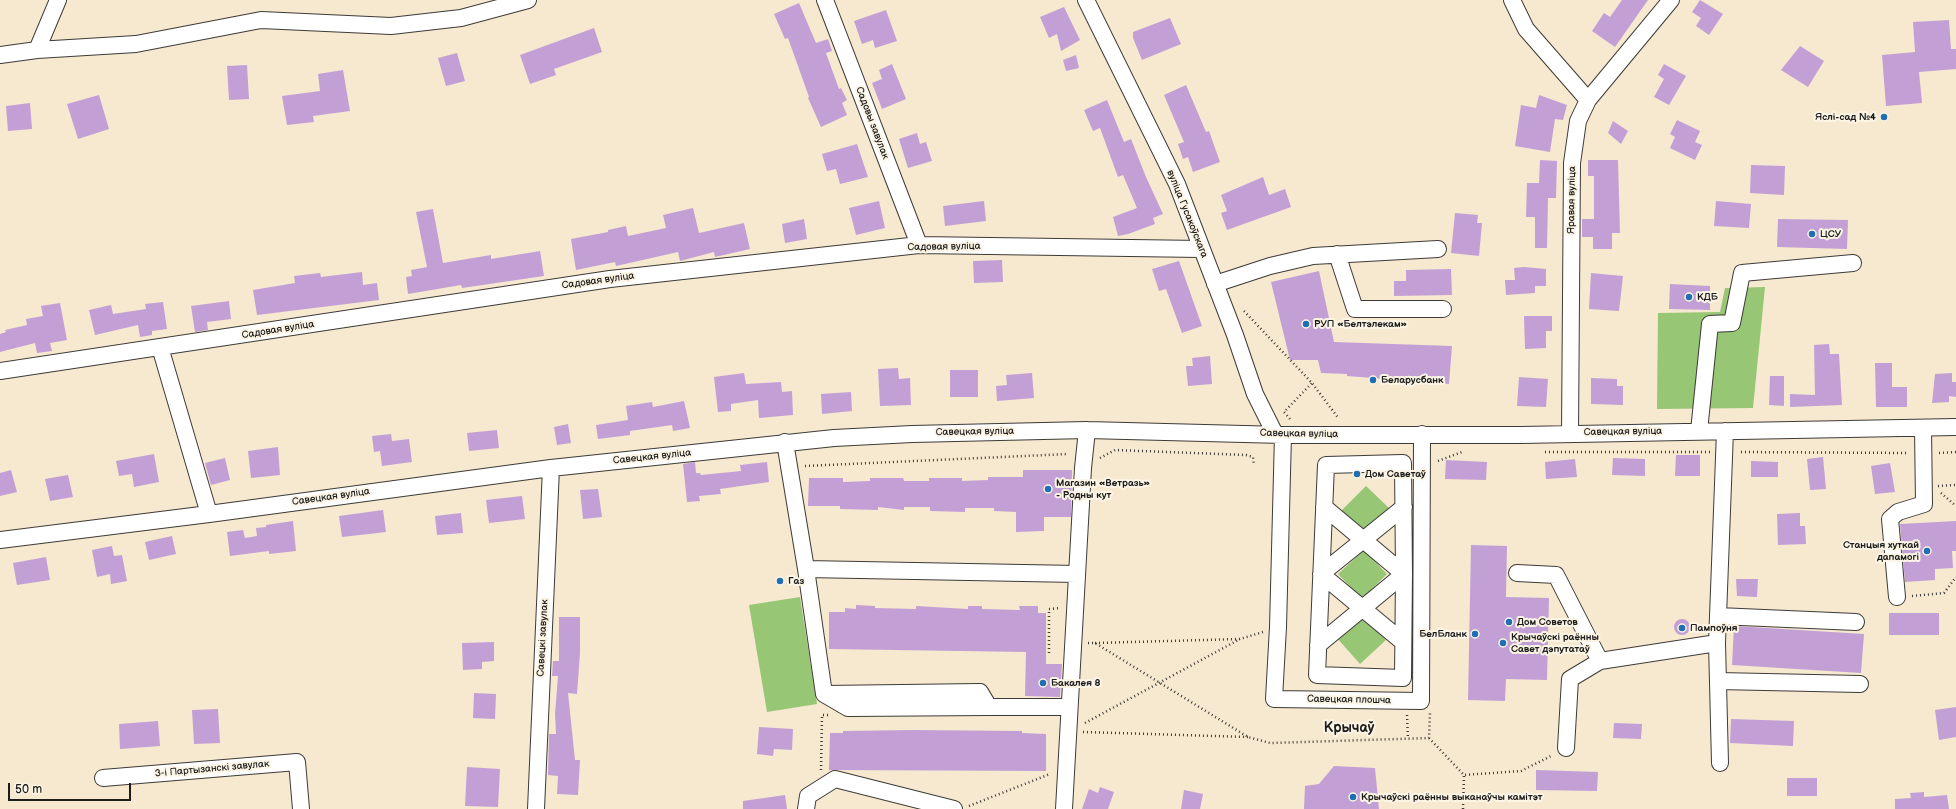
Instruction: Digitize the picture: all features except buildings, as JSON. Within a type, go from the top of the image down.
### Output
[{"type":"street","points":[[37,50],[58,0]]},
{"type":"street","points":[[0,55],[37,50],[136,44],[261,20],[392,26],[461,18],[528,0]]},
{"type":"street","name":"Садовы завулак","points":[[825,0],[919,245]]},
{"type":"street","name":"вуліца Гусакоўскага","points":[[1086,0],[1177,184],[1255,394],[1279,434]]},
{"type":"street","points":[[1512,0],[1526,28],[1588,100]]},
{"type":"street","name":"Яравая вуліца","points":[[1570,433],[1572,163],[1578,121],[1588,100],[1671,0]]},
{"type":"street","name":"Садовая вуліца","points":[[0,371],[610,279],[919,245],[1201,249]]},
{"type":"street","points":[[1215,284],[1270,266],[1312,256],[1438,249]]},
{"type":"street","points":[[1337,254],[1355,310],[1443,309]]},
{"type":"street","points":[[1699,431],[1710,324],[1732,323],[1742,273],[1853,262]]},
{"type":"street","points":[[160,348],[209,514]]},
{"type":"street","points":[[1897,597],[1890,519],[1898,512],[1924,504],[1923,428]]},
{"type":"street","name":"Савецкая вуліца","points":[[0,540],[209,514],[551,468],[785,442],[912,434],[1087,430],[1279,434],[1521,435],[1570,433],[1956,428]]},
{"type":"street","points":[[1064,809],[1083,468],[1087,430]]},
{"type":"street","points":[[1720,763],[1717,643],[1724,431]]},
{"type":"street","name":"Савецкая плошча","points":[[1279,434],[1278,627],[1274,699],[1421,701],[1422,434]]},
{"type":"street","points":[[785,442],[806,569],[824,694],[980,692],[989,707],[1069,707]]},
{"type":"street","points":[[1403,463],[1404,507],[1403,678],[1317,675],[1326,465],[1403,463]]},
{"type":"street","name":"Савецкі завулак","points":[[536,809],[551,468]]},
{"type":"street","points":[[1324,507],[1404,574]]},
{"type":"street","points":[[1321,574],[1404,507]]},
{"type":"street","points":[[806,569],[1077,574]]},
{"type":"street","points":[[1518,573],[1556,575],[1600,661]]},
{"type":"street","points":[[1321,574],[1403,642]]},
{"type":"street","points":[[1318,645],[1404,574]]},
{"type":"street","points":[[1718,616],[1856,622]]},
{"type":"street","points":[[1566,748],[1570,679],[1600,661],[1717,643]]},
{"type":"street","points":[[1718,681],[1860,684]]},
{"type":"street","name":"3-і Партызанскі завулак","points":[[103,778],[297,762],[301,809]]},
{"type":"street","points":[[806,809],[808,796],[835,779],[961,808]]},
{"type":"path","points":[[1240,308],[1312,383],[1343,424]]},
{"type":"path","points":[[789,466],[1072,454],[1083,468],[1115,450],[1246,455],[1253,458],[1254,465]]},
{"type":"path","points":[[1438,468],[1438,460],[1460,452],[1466,452]]},
{"type":"path","points":[[1544,452],[1923,453]]},
{"type":"path","points":[[1932,486],[1956,506]]},
{"type":"path","points":[[1897,597],[1944,593],[1956,577]]},
{"type":"path","points":[[1049,653],[1049,609],[1075,608]]},
{"type":"path","points":[[1068,732],[1160,684],[1240,639],[1278,627]]},
{"type":"path","points":[[1073,642],[1095,643],[1240,639]]},
{"type":"path","points":[[1095,643],[1160,684],[1248,736],[1270,743],[1429,738]]},
{"type":"path","points":[[1430,706],[1429,738],[1464,775],[1463,809]]},
{"type":"path","points":[[820,788],[822,715]]},
{"type":"path","points":[[1068,732],[1248,736]]},
{"type":"path","points":[[1464,775],[1521,771],[1566,748]]},
{"type":"path","points":[[961,808],[1056,771]]},
{"type":"green space","points":[[1765,287],[1753,408],[1657,409],[1658,313],[1720,312],[1725,288]]},
{"type":"green space","points":[[1366,486],[1390,509],[1366,534],[1341,511]]},
{"type":"green space","points":[[1364,550],[1387,574],[1362,599],[1338,574]]},
{"type":"green space","points":[[800,597],[817,704],[767,712],[749,605]]},
{"type":"green space","points":[[1362,615],[1386,640],[1360,664],[1337,638]]},
{"type":"place","name":"Яслі-сад №4","points":[[1884,117]]},
{"type":"place","name":"ЦСУ","points":[[1812,234]]},
{"type":"place","name":"КДБ","points":[[1689,297]]},
{"type":"place","name":"РУП «Белтэлекам»","points":[[1306,324]]},
{"type":"place","name":"Беларусбанк","points":[[1373,380]]},
{"type":"place","name":"Дом Саветаў","points":[[1357,474]]},
{"type":"place","name":"Магазин «Ветразь» - Родны кут","points":[[1048,489]]},
{"type":"place","name":"Станцыя хуткай дапамогі","points":[[1927,551]]},
{"type":"place","name":"Газ","points":[[780,581]]},
{"type":"place","name":"Дом Советов","points":[[1509,622]]},
{"type":"place","name":"Пампоўня","points":[[1682,628]]},
{"type":"place","name":"БелБланк","points":[[1475,634]]},
{"type":"place","name":"Крычаўскі раённы Савет дэпутатаў","points":[[1503,643]]},
{"type":"place","name":"Бакалея 8","points":[[1043,683]]},
{"type":"place","name":"Крычаўскі раённы выканаўчы камітэт","points":[[1353,797]]},
{"type":"district","name":"Крычаў","points":[[1349,728]]}]
